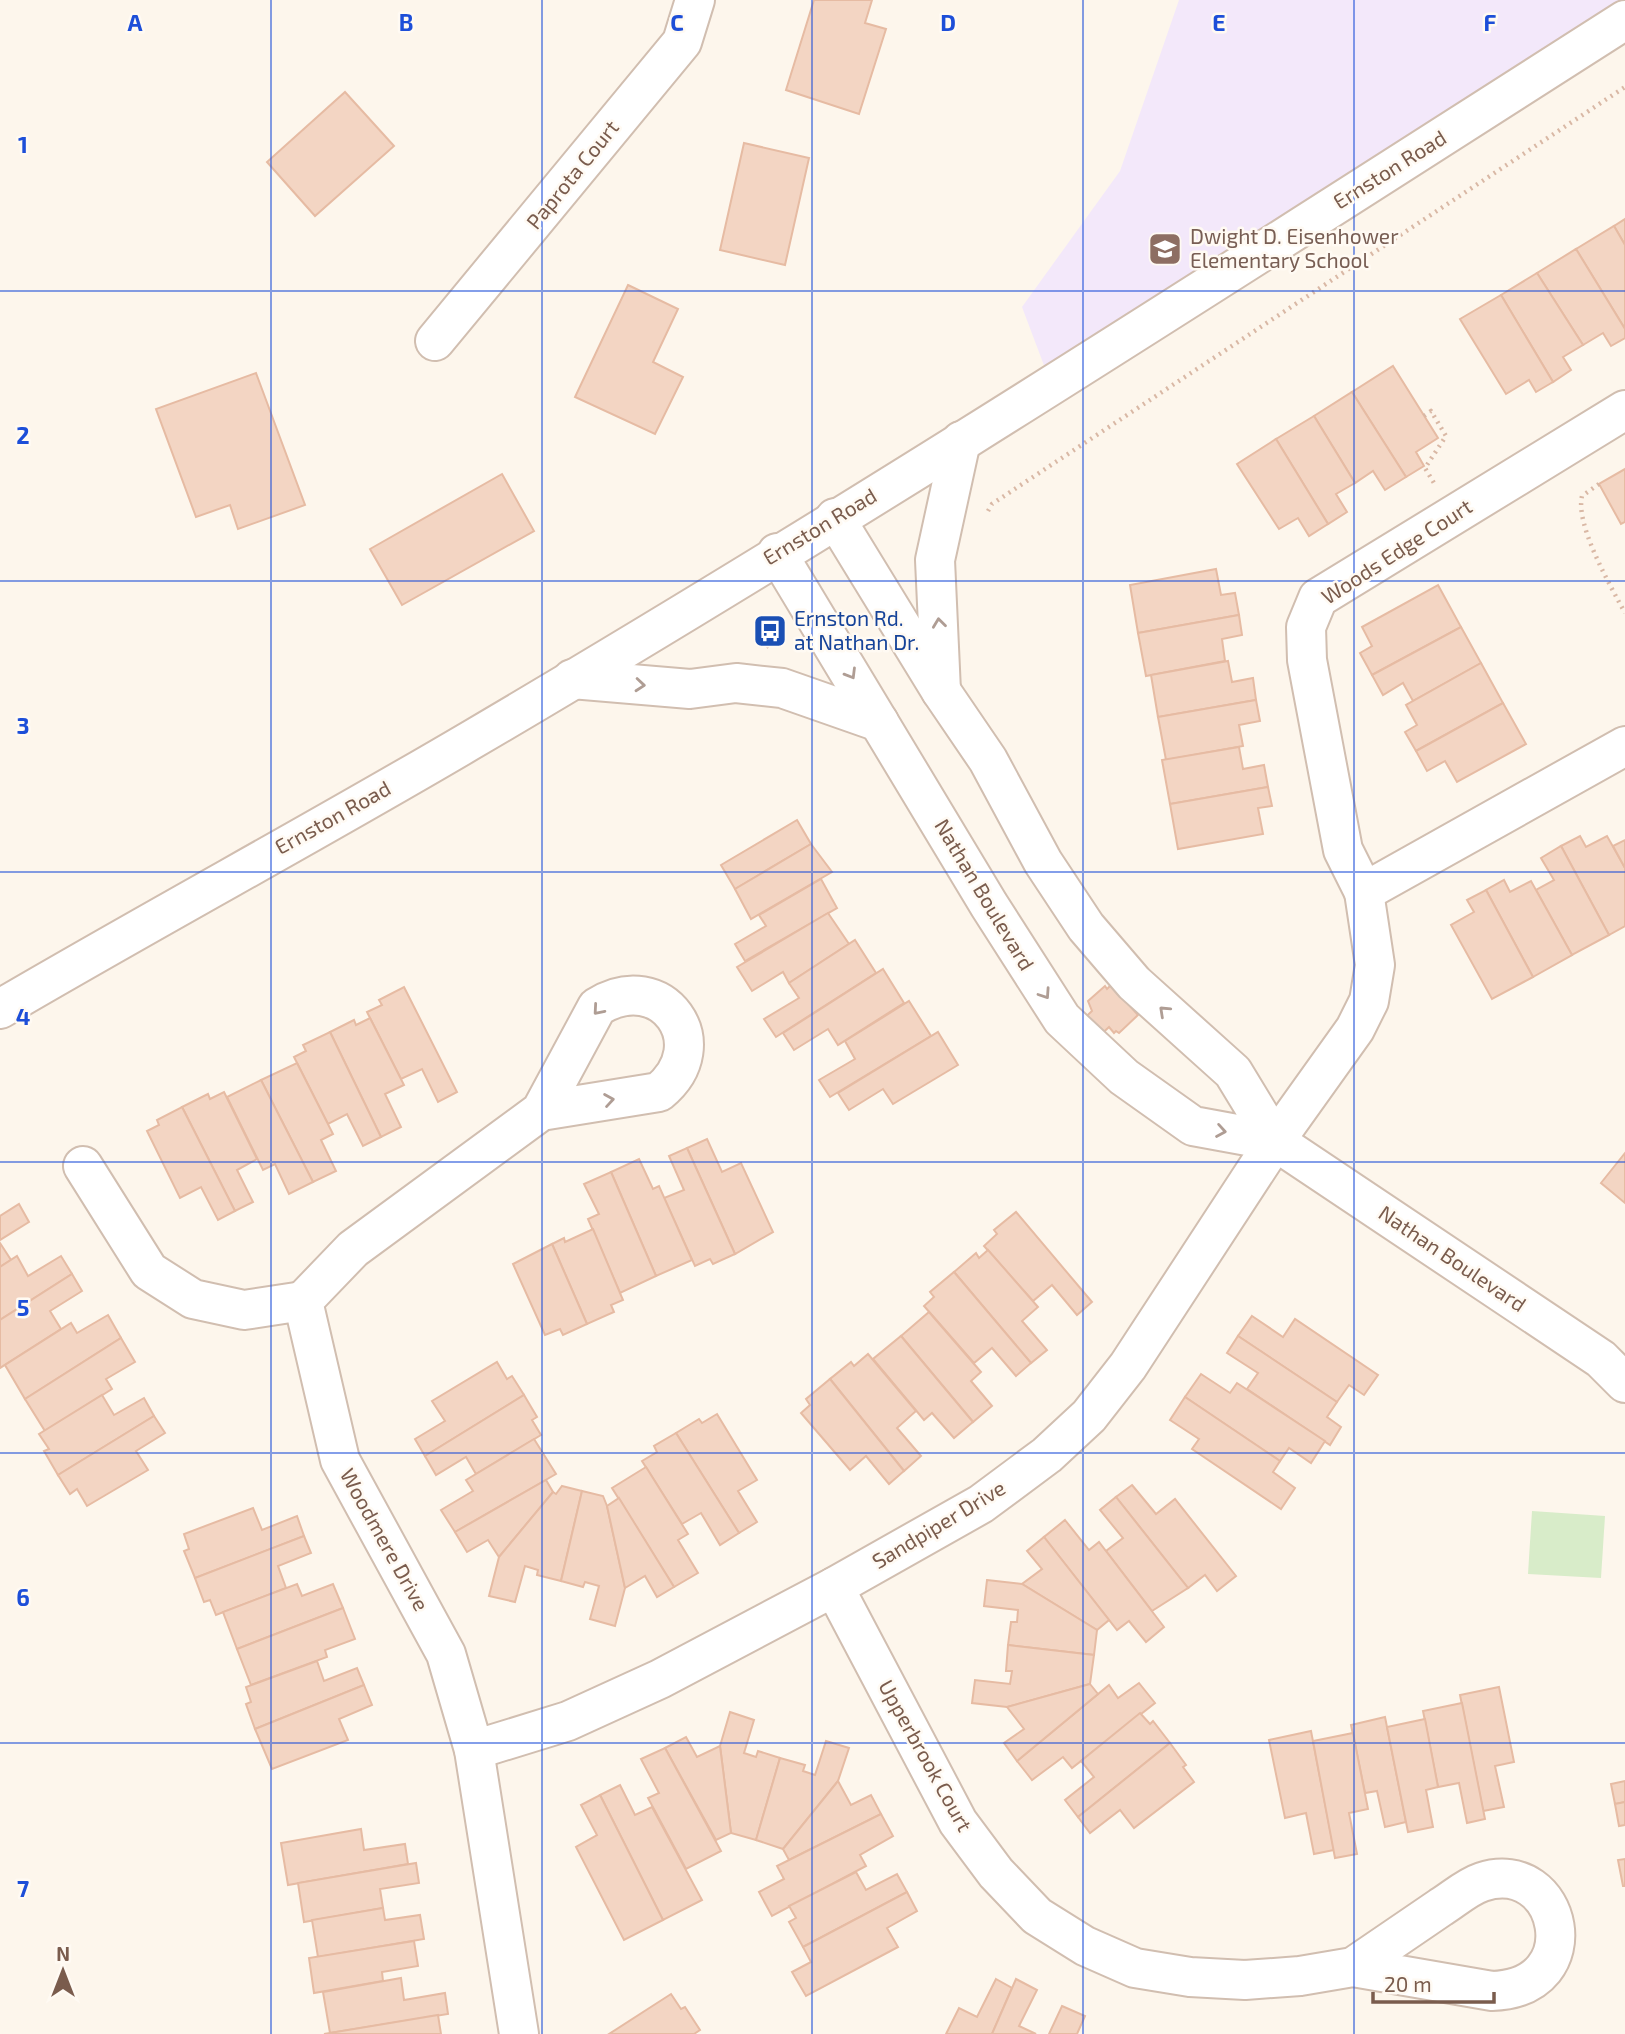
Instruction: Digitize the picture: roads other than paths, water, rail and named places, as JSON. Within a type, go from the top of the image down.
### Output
[{"type":"street","name":"Paprota Court","points":[[435,341],[682,42],[695,0]]},
{"type":"street","name":"Ernston Road","points":[[0,1009],[572,679],[961,441],[1625,20]]},
{"type":"street","name":"Woods Edge Court","points":[[1275,1141],[1355,1029],[1370,1001],[1375,965],[1364,892],[1343,850],[1307,660],[1306,627],[1318,598],[1625,410]]},
{"type":"street","points":[[942,691],[935,560],[961,441]]},
{"type":"street","name":"Nathan Boulevard","points":[[835,518],[988,760],[1044,862],[1086,926],[1134,983],[1233,1072],[1275,1141]]},
{"type":"street","name":"Nathan Boulevard","points":[[777,553],[1034,977],[1071,1028],[1124,1077],[1194,1126],[1275,1141],[1601,1359],[1625,1383]]},
{"type":"street","points":[[572,679],[690,689],[736,683],[782,688],[879,722]]},
{"type":"street","points":[[1364,892],[1625,746]]},
{"type":"street","points":[[83,1166],[149,1271],[193,1299],[244,1310],[303,1301],[353,1249],[541,1111]]},
{"type":"street","name":"Sandpiper Drive","points":[[474,1750],[568,1721],[660,1679],[834,1587],[981,1504],[1047,1455],[1089,1416],[1128,1366],[1275,1141]]},
{"type":"street","name":"Woodmere Drive","points":[[303,1301],[341,1460],[446,1654],[474,1750],[519,2034]]},
{"type":"street","name":"Upperbrook Court","points":[[834,1587],[958,1822],[996,1873],[1037,1916],[1085,1946],[1135,1968],[1190,1977],[1245,1980],[1300,1976],[1353,1967],[1492,1991],[1511,1990],[1528,1984],[1545,1968],[1555,1948],[1555,1924],[1552,1912],[1538,1893],[1518,1882],[1494,1879],[1471,1886],[1353,1967]]},
{"type":"place","name":"Dwight D. Eisenhower Elementary School","points":[[1165,249]]},
{"type":"place","name":"Ernston Rd. at Nathan Dr.","points":[[770,631]]}]
